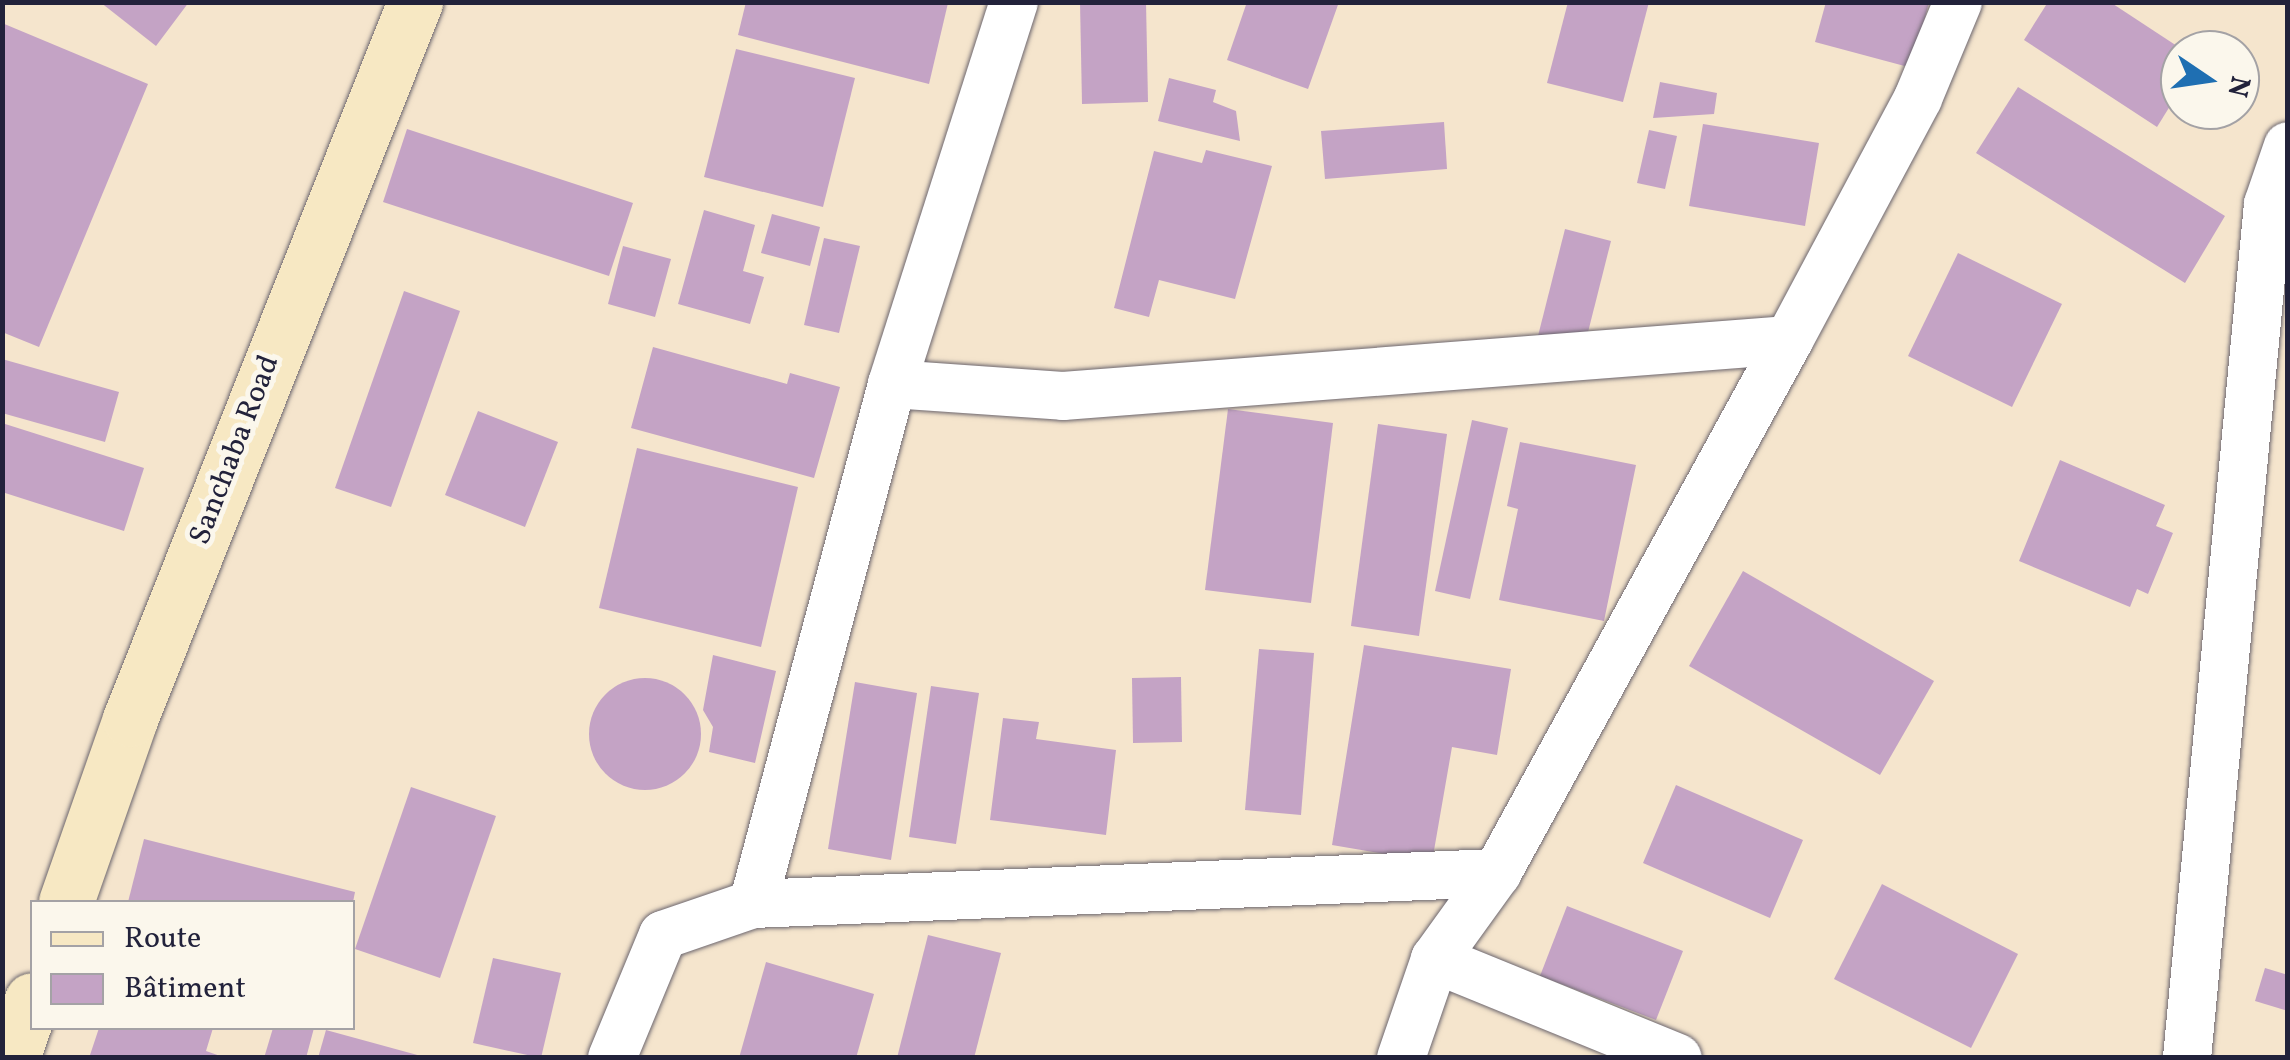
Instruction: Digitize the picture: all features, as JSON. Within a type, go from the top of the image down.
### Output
[{"type":"street","name":"Sanchaba Road","points":[[67,900],[130,719],[415,2]]},
{"type":"street","points":[[753,904],[892,384],[1014,2]]},
{"type":"street","points":[[1401,1058],[1436,959],[1497,873],[1789,340],[1918,98],[1958,2]]},
{"type":"street","points":[[2186,1058],[2268,204],[2288,146]]},
{"type":"street","points":[[892,384],[1062,396],[1789,340]]},
{"type":"street","points":[[612,1058],[664,935],[753,904],[1497,873]]},
{"type":"street","points":[[1436,959],[1678,1058]]},
{"type":"street","points":[[12,1058],[30,1006]]},
{"type":"building","points":[[100,2],[189,2],[156,46]]},
{"type":"building","points":[[746,2],[948,3],[929,84],[738,35]]},
{"type":"building","points":[[1080,2],[1146,2],[1148,102],[1082,104]]},
{"type":"building","points":[[1247,2],[1339,2],[1308,89],[1227,60]]},
{"type":"building","points":[[1568,2],[1649,2],[1623,102],[1547,83]]},
{"type":"building","points":[[1826,2],[1929,2],[1912,68],[1815,42]]},
{"type":"building","points":[[2048,2],[2110,2],[2160,35],[2157,127],[2024,40]]},
{"type":"building","points":[[2,23],[148,84],[39,347],[2,332]]},
{"type":"building","points":[[736,49],[855,78],[823,207],[704,177]]},
{"type":"building","points":[[1169,78],[1216,90],[1213,102],[1236,111],[1240,141],[1158,121]]},
{"type":"building","points":[[1660,82],[1717,93],[1714,114],[1653,118]]},
{"type":"building","points":[[2018,87],[2225,216],[2185,283],[1976,153]]},
{"type":"building","points":[[1444,122],[1447,169],[1325,179],[1321,131]]},
{"type":"building","points":[[1703,124],[1819,143],[1805,226],[1689,206]]},
{"type":"building","points":[[407,129],[633,203],[609,276],[383,202]]},
{"type":"building","points":[[1649,130],[1677,136],[1665,189],[1637,183]]},
{"type":"building","points":[[1206,150],[1272,166],[1235,299],[1159,280],[1149,317],[1114,308],[1154,151],[1202,163]]},
{"type":"building","points":[[704,210],[755,225],[743,271],[764,277],[750,324],[678,304]]},
{"type":"building","points":[[772,214],[820,227],[810,266],[761,253]]},
{"type":"building","points":[[1565,229],[1611,241],[1584,348],[1538,336]]},
{"type":"building","points":[[824,238],[860,246],[839,333],[804,325]]},
{"type":"building","points":[[623,246],[671,259],[655,317],[608,304]]},
{"type":"building","points":[[1958,253],[2062,304],[2012,407],[1908,356]]},
{"type":"building","points":[[404,291],[460,311],[391,507],[335,488]]},
{"type":"building","points":[[653,347],[787,384],[790,373],[840,387],[814,478],[631,428]]},
{"type":"building","points":[[2,359],[119,392],[105,442],[2,413]]},
{"type":"building","points":[[1228,409],[1333,423],[1311,603],[1205,590]]},
{"type":"building","points":[[478,411],[558,442],[525,527],[445,495]]},
{"type":"building","points":[[1472,420],[1508,428],[1470,599],[1435,591]]},
{"type":"building","points":[[2,423],[144,468],[124,531],[2,492]]},
{"type":"building","points":[[1378,424],[1447,434],[1419,636],[1351,626]]},
{"type":"building","points":[[1520,442],[1636,465],[1604,621],[1499,600],[1518,509],[1507,506]]},
{"type":"building","points":[[637,448],[798,487],[761,647],[599,608]]},
{"type":"building","points":[[2060,460],[2165,505],[2156,526],[2173,533],[2148,594],[2137,589],[2130,607],[2019,561]]},
{"type":"building","points":[[1743,571],[1934,681],[1880,775],[1689,666]]},
{"type":"building","points":[[1364,645],[1511,669],[1497,755],[1452,747],[1432,862],[1332,845]]},
{"type":"building","points":[[1259,649],[1314,653],[1301,815],[1245,810]]},
{"type":"building","points":[[713,655],[776,671],[755,763],[709,752],[713,727],[703,710]]},
{"type":"building","points":[[1181,677],[1182,742],[1133,743],[1132,678]]},
{"type":"building","points":[[645,678],[666,683],[684,695],[696,713],[701,734],[696,755],[684,773],[666,785],[645,790],[624,785],[606,773],[594,755],[589,734],[594,713],[606,695],[624,683]]},
{"type":"building","points":[[855,682],[917,693],[891,860],[828,849]]},
{"type":"building","points":[[931,686],[979,693],[956,844],[909,837]]},
{"type":"building","points":[[1003,718],[1039,722],[1036,739],[1116,750],[1106,835],[990,820]]},
{"type":"building","points":[[1676,785],[1803,840],[1770,918],[1643,863]]},
{"type":"building","points":[[411,787],[496,816],[440,978],[355,949]]},
{"type":"building","points":[[144,839],[355,892],[353,900],[129,900]]},
{"type":"building","points":[[1882,884],[2018,954],[1971,1048],[1834,979]]},
{"type":"building","points":[[1567,906],[1683,951],[1656,1020],[1540,976]]},
{"type":"building","points":[[928,935],[1001,953],[974,1058],[897,1058]]},
{"type":"building","points":[[493,958],[561,973],[541,1058],[473,1043]]},
{"type":"building","points":[[766,962],[874,994],[856,1058],[739,1058]]},
{"type":"building","points":[[2265,968],[2288,975],[2288,1011],[2255,1001]]},
{"type":"building","points":[[98,1030],[212,1030],[206,1051],[226,1058],[89,1058]]},
{"type":"building","points":[[272,1030],[313,1030],[306,1058],[264,1058]]},
{"type":"building","points":[[326,1030],[421,1056],[421,1058],[318,1058]]}]
